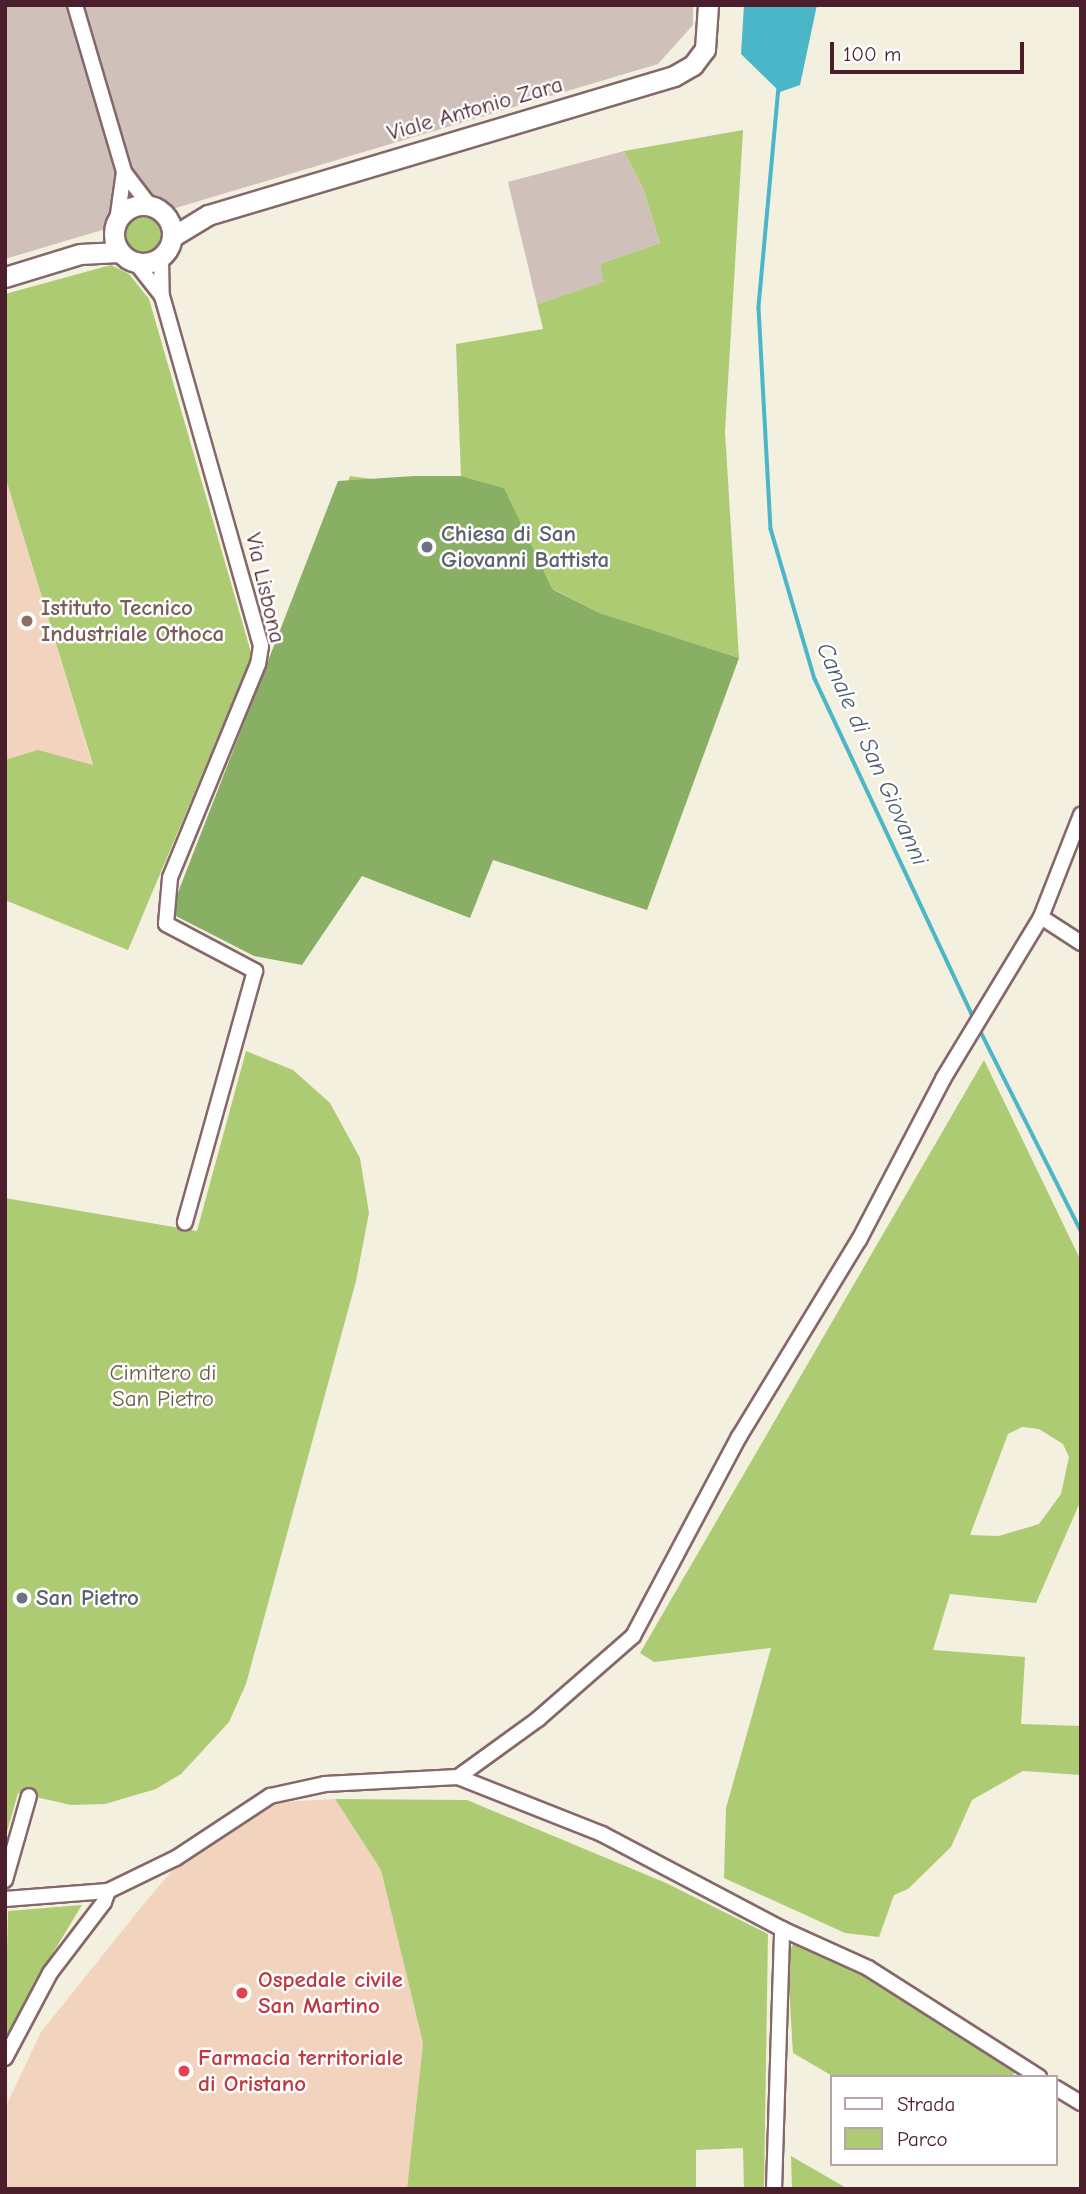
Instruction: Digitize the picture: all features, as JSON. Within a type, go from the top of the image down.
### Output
[{"type":"main road","name":"Viale Antonio Zara","points":[[172,237],[208,215],[674,76],[693,65],[705,49],[708,5]]},
{"type":"main road","points":[[5,277],[80,254],[119,251],[136,262],[161,257],[172,237],[158,211],[131,207],[115,226],[80,254]]},
{"type":"main road","name":"Viale Antonio Zara","points":[[158,211],[208,215]]},
{"type":"main road","points":[[115,226],[119,251]]},
{"type":"street","points":[[75,5],[124,172],[158,211]]},
{"type":"street","points":[[115,226],[124,172]]},
{"type":"street","name":"Via Lisbona","points":[[161,257],[162,296],[261,646],[258,664],[170,878],[166,924],[255,971],[185,1222]]},
{"type":"street","name":"Via Lisbona","points":[[136,262],[162,296]]},
{"type":"street","points":[[458,1777],[538,1719],[632,1636],[739,1437],[859,1240],[966,1041],[1041,917],[1081,815]]},
{"type":"street","points":[[1041,917],[1081,943]]},
{"type":"street","points":[[5,1899],[108,1891],[176,1858],[270,1796],[324,1784],[458,1777],[601,1834],[782,1929],[868,1968],[1037,2075]]},
{"type":"street","points":[[5,1880],[29,1796]]},
{"type":"street","points":[[5,2058],[50,1973],[104,1902],[108,1891]]},
{"type":"street","points":[[774,2189],[782,1929]]},
{"type":"street","points":[[1058,2089],[1081,2103]]},
{"type":"shaded area","points":[[5,5],[693,5],[693,25],[658,64],[5,259]]},
{"type":"shaded area","points":[[624,151],[643,188],[660,243],[600,264],[605,282],[537,304],[508,182]]},
{"type":"shaded area","name":"Istituto Tecnico Industriale Othoca","points":[[5,476],[140,923],[128,950],[5,900]]},
{"type":"shaded area","name":"Ospedale civile San Martino","points":[[335,1799],[381,1870],[423,2043],[407,2189],[5,2189],[5,2108],[41,2032],[147,1900],[178,1864],[269,1808],[282,1802]]},
{"type":"green space","points":[[743,130],[725,432],[739,658],[600,613],[555,590],[287,656],[350,476],[440,488],[504,488],[461,476],[456,344],[543,329],[537,304],[604,282],[600,264],[660,243],[643,188],[624,151]]},
{"type":"green space","points":[[142,214],[150,215],[156,220],[161,226],[161,242],[156,248],[150,253],[142,254],[134,253],[128,248],[123,242],[122,234],[123,226],[128,220],[134,215]]},
{"type":"green space","points":[[111,265],[129,274],[149,299],[252,656],[128,950],[5,900],[5,760],[38,750],[93,765],[5,476],[5,294]]},
{"type":"green space","points":[[461,476],[504,488],[552,589],[600,613],[739,658],[647,910],[493,860],[470,918],[362,876],[302,965],[254,956],[170,913],[338,481]]},
{"type":"green space","name":"Cimitero di San Pietro","points":[[246,1051],[293,1070],[330,1103],[360,1158],[369,1213],[356,1281],[246,1684],[229,1722],[181,1774],[156,1789],[105,1804],[71,1805],[18,1793],[5,1839],[5,1198],[197,1231]]},
{"type":"green space","points":[[984,1060],[1081,1261],[1081,1500],[1036,1603],[950,1594],[933,1650],[1025,1657],[1021,1724],[1081,1726],[1081,1775],[1023,1771],[972,1800],[951,1847],[908,1889],[894,1895],[879,1937],[845,1933],[724,1878],[726,1808],[771,1648],[654,1662],[640,1653]],"holes":[[[1022,1427],[1039,1429],[1063,1444],[1069,1457],[1061,1494],[1039,1524],[999,1536],[970,1535],[1008,1434]]]},
{"type":"green space","points":[[335,1799],[467,1800],[666,1883],[768,1934],[764,2189],[744,2189],[743,2148],[696,2150],[696,2189],[407,2189],[423,2043],[381,1870]]},
{"type":"green space","points":[[82,1905],[42,1971],[5,2040],[8,1911]]},
{"type":"green space","points":[[802,1944],[863,1974],[1016,2070],[1013,2075],[831,2075],[793,2053],[787,1954],[793,1945]]},
{"type":"green space","points":[[791,2156],[848,2189],[792,2189]]},
{"type":"water","points":[[744,5],[817,5],[800,85],[780,92],[741,54]]},
{"type":"waterway","name":"Canale di San Giovanni","points":[[779,87],[759,308],[771,529],[815,679],[975,1020]]},
{"type":"waterway","name":"Canale di San Giovanni","points":[[978,1026],[1081,1231]]},
{"type":"place","name":"Chiesa di San Giovanni Battista","points":[[427,547]]},
{"type":"place","name":"Istituto Tecnico Industriale Othoca","points":[[27,621]]},
{"type":"place","name":"San Pietro","points":[[22,1598]]},
{"type":"place","name":"Ospedale civile San Martino","points":[[242,1993]]},
{"type":"place","name":"Farmacia territoriale di Oristano","points":[[184,2071]]}]
